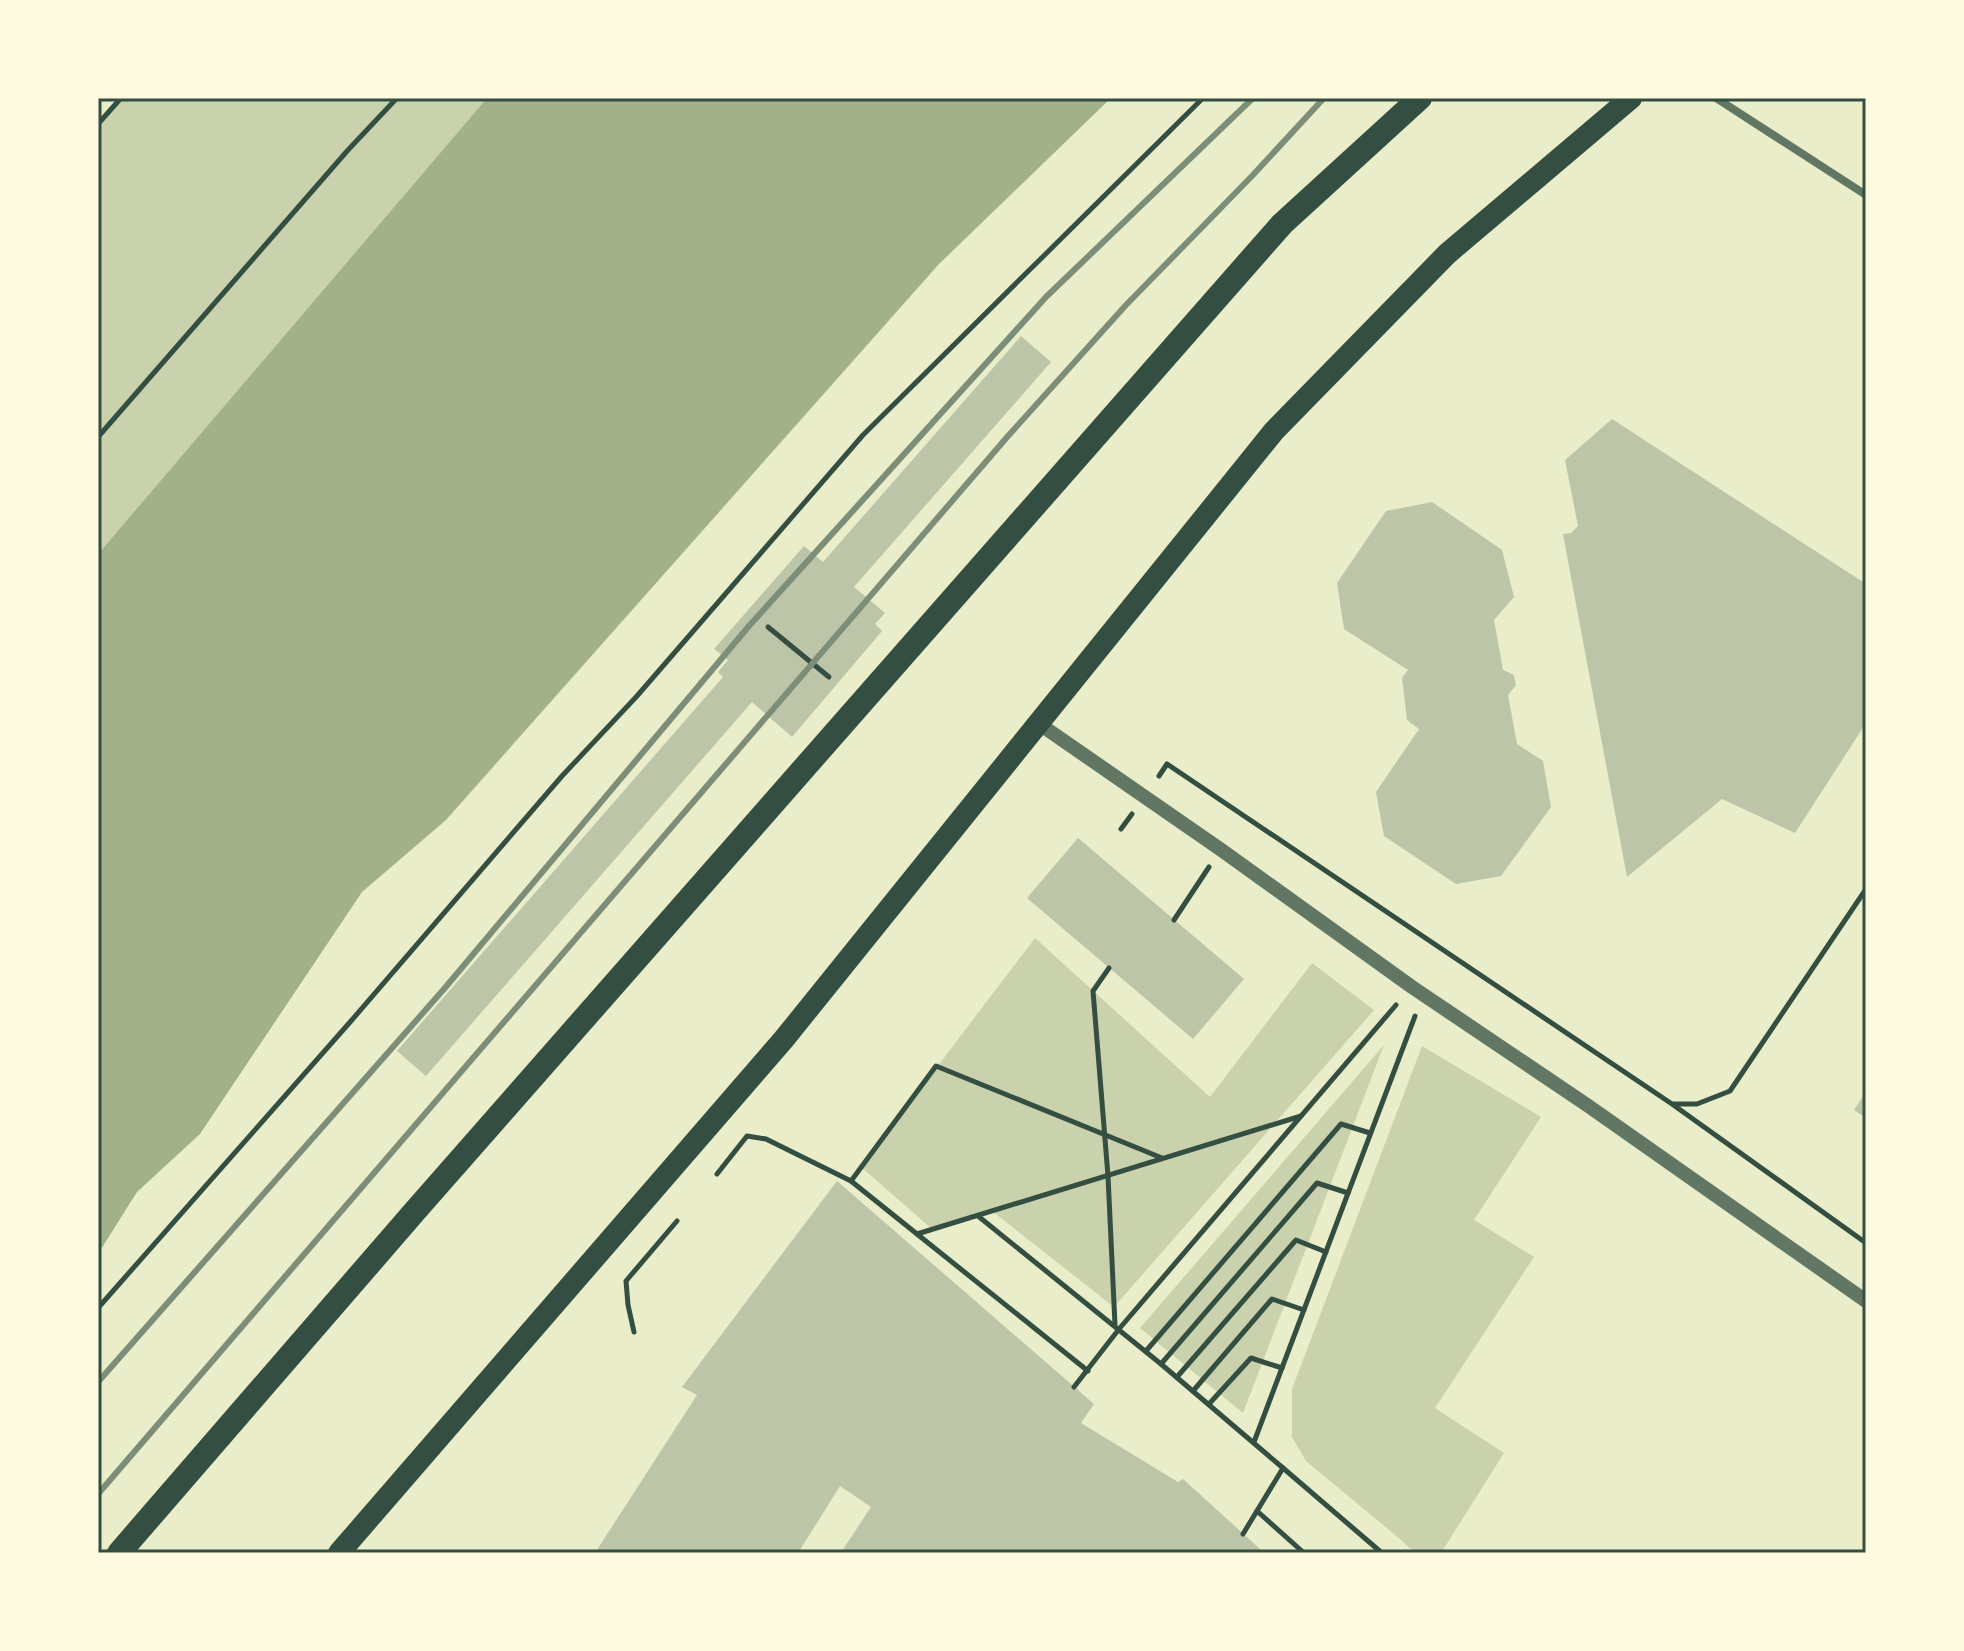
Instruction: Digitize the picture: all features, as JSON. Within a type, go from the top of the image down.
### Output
[{"type":"highway","points":[[119,1553],[1282,224],[1420,98]]},
{"type":"highway","points":[[339,1553],[784,1039],[1274,431],[1447,254],[1631,98]]},
{"type":"street","points":[[1716,98],[1866,195]]},
{"type":"street","points":[[1038,723],[1866,1301]]},
{"type":"path","points":[[98,124],[121,98]]},
{"type":"path","points":[[98,437],[397,98]]},
{"type":"path","points":[[98,1308],[863,435],[1203,98]]},
{"type":"path","points":[[768,627],[829,677]]},
{"type":"path","points":[[1121,829],[1167,764],[1672,1104],[1866,1243]]},
{"type":"path","points":[[1174,920],[1220,849]]},
{"type":"path","points":[[1672,1104],[1697,1104],[1730,1091],[1866,889]]},
{"type":"path","points":[[1109,968],[1093,991],[1117,1327]]},
{"type":"path","points":[[1074,1387],[1117,1327],[1412,987]]},
{"type":"path","points":[[1254,1442],[1407,1035]]},
{"type":"path","points":[[851,1181],[936,1066],[1163,1159]]},
{"type":"path","points":[[917,1234],[1301,1116]]},
{"type":"path","points":[[1146,1351],[1341,1124],[1370,1133]]},
{"type":"path","points":[[717,1174],[747,1136],[766,1139],[851,1181],[1088,1371]]},
{"type":"path","points":[[1161,1364],[1317,1183],[1348,1193]]},
{"type":"path","points":[[977,1215],[1146,1351],[1382,1553]]},
{"type":"path","points":[[634,1332],[626,1281],[677,1221]]},
{"type":"path","points":[[1177,1377],[1296,1240],[1326,1252]]},
{"type":"path","points":[[1193,1391],[1272,1299],[1304,1311]]},
{"type":"path","points":[[1209,1404],[1251,1358],[1282,1368]]},
{"type":"path","points":[[1243,1534],[1283,1468]]},
{"type":"path","points":[[1257,1511],[1304,1553]]},
{"type":"shaded area","points":[[119,98],[487,98],[98,554],[98,122]]},
{"type":"shaded area","points":[[487,98],[1111,98],[939,264],[446,820],[362,892],[200,1134],[137,1192],[98,1254],[98,554]]},
{"type":"shaded area","points":[[1035,938],[1210,1097],[1312,963],[1374,1010],[1114,1307],[992,1211],[932,1229],[861,1167]]},
{"type":"shaded area","points":[[1384,1045],[1243,1413],[1140,1328]]},
{"type":"shaded area","points":[[1422,1046],[1541,1117],[1474,1220],[1534,1257],[1435,1408],[1504,1453],[1441,1553],[1415,1553],[1306,1461],[1292,1437],[1292,1389]]},
{"type":"building","points":[[1021,336],[1051,362],[854,587],[885,613],[875,624],[882,631],[792,737],[752,702],[426,1076],[397,1051],[723,677],[718,672],[728,660],[714,649],[804,546],[823,562]]},
{"type":"building","points":[[1612,419],[1866,584],[1866,723],[1795,833],[1722,799],[1627,877],[1563,534],[1571,533],[1578,526],[1565,460]]},
{"type":"building","points":[[1432,502],[1502,550],[1514,597],[1494,620],[1503,670],[1514,675],[1516,685],[1508,695],[1517,744],[1543,761],[1551,807],[1501,876],[1456,884],[1384,836],[1376,792],[1419,729],[1407,720],[1402,678],[1408,670],[1344,629],[1337,583],[1386,511]]},
{"type":"building","points":[[1078,838],[1244,979],[1193,1039],[1027,898]]},
{"type":"building","points":[[1866,1092],[1866,1118],[1854,1110]]},
{"type":"building","points":[[837,1181],[1094,1404],[1081,1423],[1178,1482],[1183,1479],[1260,1549],[1258,1553],[846,1553],[842,1551],[871,1507],[840,1486],[798,1553],[595,1553],[697,1395],[682,1387]]},
{"type":"railway","points":[[98,1382],[444,989],[749,626],[1046,297],[1253,98]]},
{"type":"railway","points":[[98,1494],[1008,436],[1126,305],[1324,98]]}]
